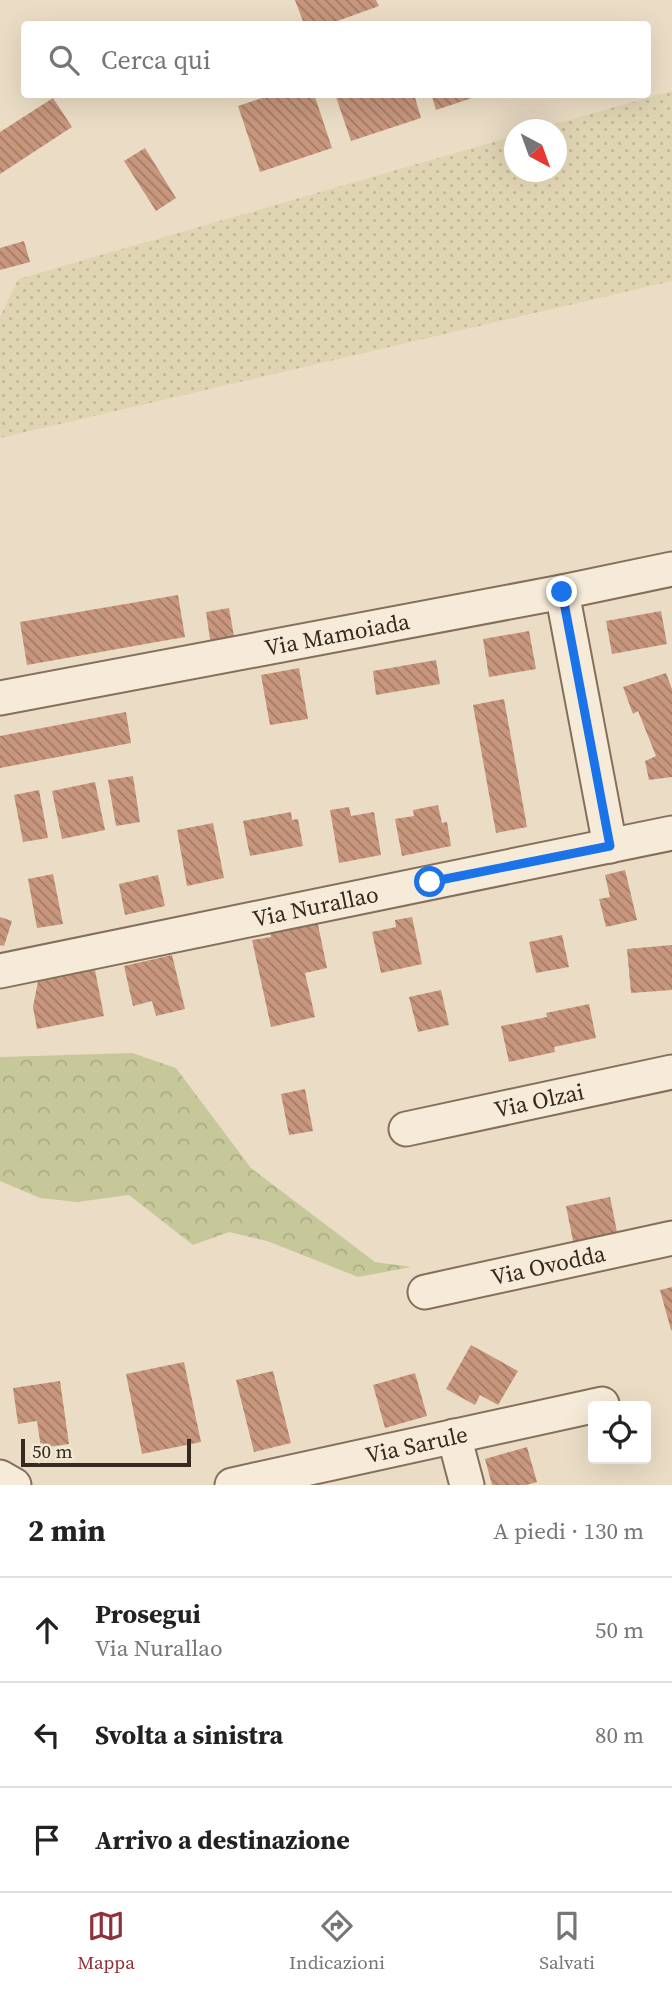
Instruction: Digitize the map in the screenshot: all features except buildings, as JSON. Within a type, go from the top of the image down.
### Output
[{"type":"street","name":"Via Mamoiada","points":[[0,698],[672,569]]},
{"type":"street","points":[[562,592],[610,846]]},
{"type":"street","name":"Via Nurallao","points":[[0,971],[672,833]]},
{"type":"street","name":"Via Olzai","points":[[406,1129],[672,1072]]},
{"type":"street","name":"Via Ovodda","points":[[425,1292],[672,1238]]},
{"type":"street","name":"Via Sarule","points":[[232,1485],[588,1407]]},
{"type":"street","points":[[454,1436],[467,1485]]},
{"type":"street","points":[[0,1477],[14,1485]]},
{"type":"shaded area","points":[[672,91],[672,281],[0,438],[0,317],[18,279],[504,139],[504,182],[567,182],[567,121]]},
{"type":"green space","points":[[132,1053],[176,1068],[251,1168],[375,1262],[411,1267],[358,1277],[267,1241],[229,1232],[193,1245],[129,1195],[77,1202],[40,1198],[0,1181],[0,1057]]},
{"type":"route","points":[[430,882],[610,846],[562,592]]}]
